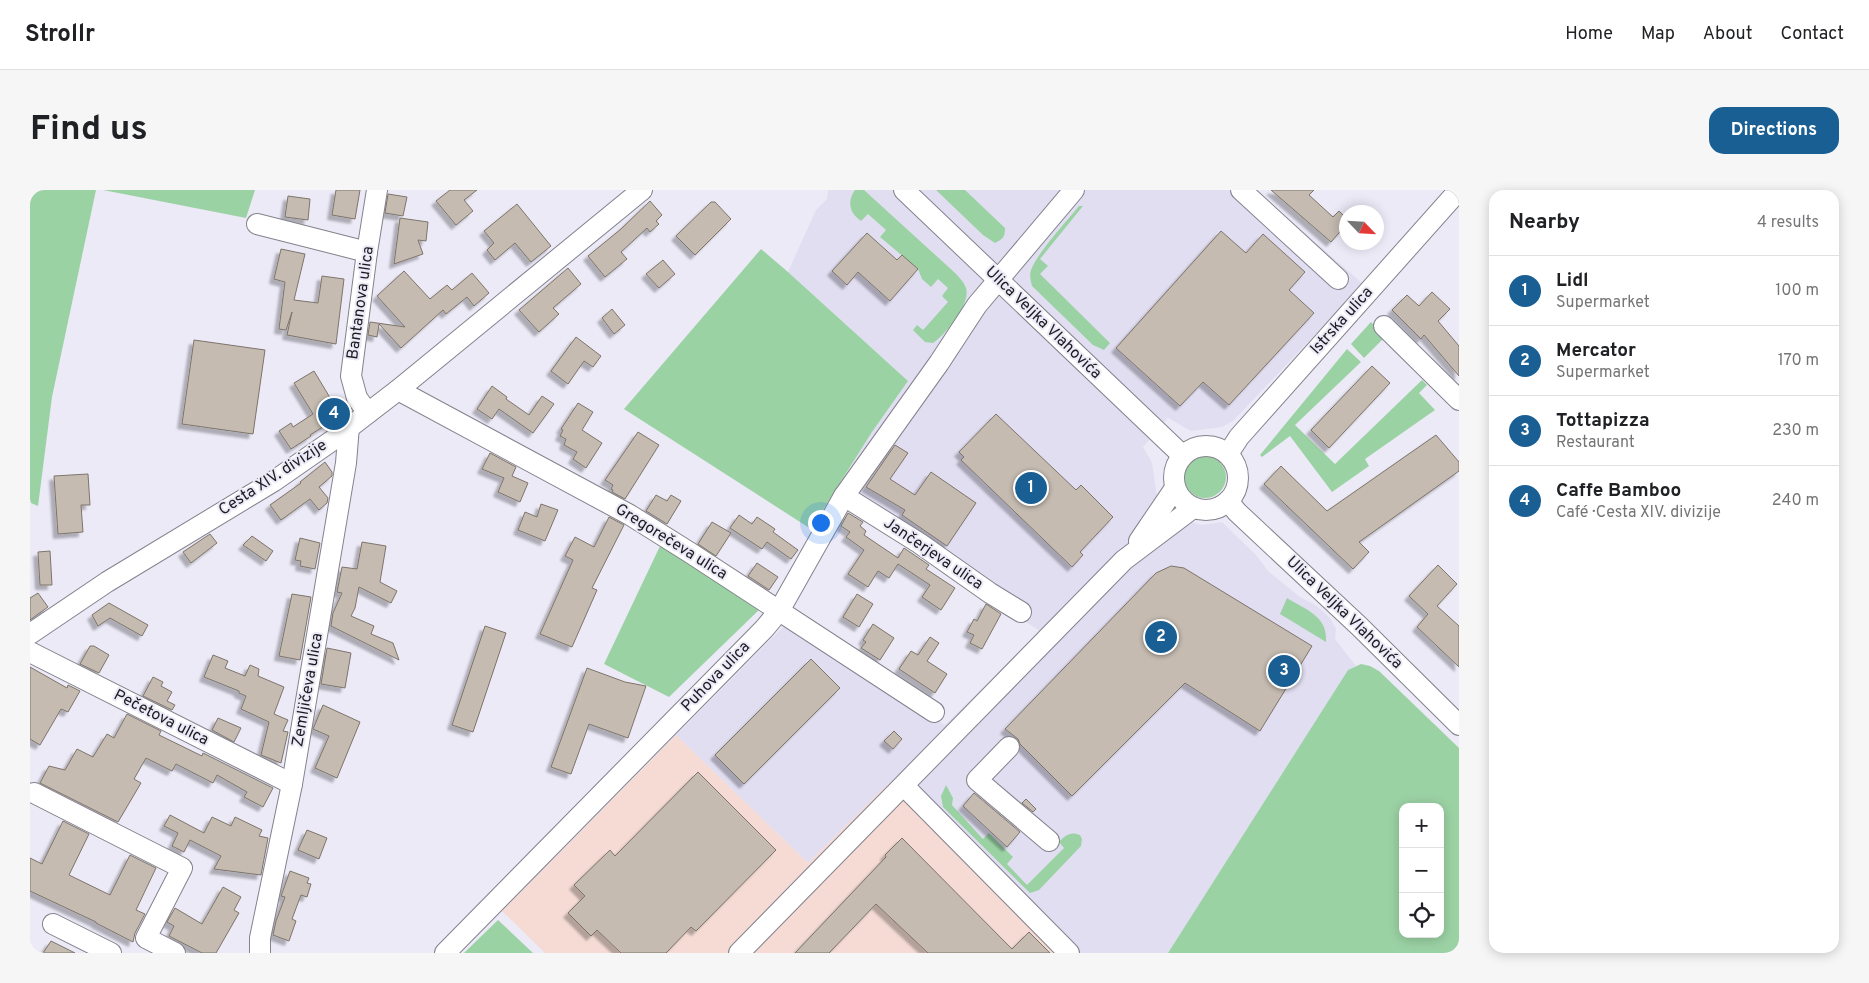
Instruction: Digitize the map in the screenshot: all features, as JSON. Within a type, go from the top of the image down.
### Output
[{"type":"street","name":"Bantanova ulica","points":[[368,413],[357,398],[351,376],[377,190]]},
{"type":"street","name":"Cesta XIV. divizije","points":[[30,634],[107,582],[274,481],[368,413],[642,190]]},
{"type":"street","name":"Ulica Veljka Vlahovića","points":[[904,190],[1182,455]]},
{"type":"street","points":[[998,281],[1074,190]]},
{"type":"street","name":"Istrska ulica","points":[[1242,190],[1338,279]]},
{"type":"street","name":"Istrska ulica","points":[[1228,454],[1239,437],[1459,190]]},
{"type":"street","points":[[257,224],[367,252]]},
{"type":"street","name":"Puhova ulica","points":[[445,953],[764,629],[779,611],[844,496],[939,363],[977,305],[998,281]]},
{"type":"street","points":[[1384,326],[1459,400]]},
{"type":"street","name":"Gregorečeva ulica","points":[[398,390],[630,515],[934,712]]},
{"type":"street","name":"Zemljičeva ulica","points":[[260,953],[260,938],[292,784],[346,463],[349,426]]},
{"type":"street","points":[[1205,445],[1220,448],[1228,454],[1238,472],[1238,482],[1228,501],[1221,506],[1202,510],[1193,508],[1185,503],[1175,488],[1174,471],[1182,455],[1190,449],[1205,445]]},
{"type":"street","points":[[739,953],[1124,560],[1162,510],[1175,488]]},
{"type":"street","name":"Jančerjeva ulica","points":[[844,496],[919,543],[990,593],[1021,612]]},
{"type":"street","name":"Ulica Veljka Vlahovića","points":[[1228,501],[1237,512],[1359,626],[1459,725]]},
{"type":"street","points":[[1124,560],[1193,508]]},
{"type":"street","name":"Pečetova ulica","points":[[30,652],[292,784]]},
{"type":"street","points":[[1009,747],[977,780],[1049,841]]},
{"type":"street","points":[[904,786],[1069,953]]},
{"type":"street","points":[[34,793],[182,868],[146,938],[175,953]]},
{"type":"street","points":[[53,924],[111,953]]},
{"type":"shaded area","points":[[828,190],[1256,190],[1363,284],[1233,421],[1222,427],[1191,431],[1168,418],[1143,447],[1152,463],[1157,496],[1187,521],[1202,525],[1222,522],[1256,555],[1269,572],[1300,597],[1317,606],[1330,618],[1336,629],[1335,639],[1356,666],[1348,670],[1168,953],[1061,953],[889,783],[808,863],[676,735],[786,624],[945,725],[1040,631],[832,497],[872,432],[908,381],[788,272],[816,210],[827,199]]},
{"type":"shaded area","points":[[676,735],[808,863],[889,783],[1061,953],[545,953],[502,911]]},
{"type":"green space","points":[[30,190],[96,190],[52,397],[38,506],[31,503],[30,499]]},
{"type":"green space","points":[[103,190],[255,190],[246,218]]},
{"type":"green space","points":[[855,190],[864,190],[954,272],[965,286],[967,295],[961,310],[950,326],[933,343],[925,342],[913,330],[917,325],[923,330],[948,302],[942,296],[948,288],[938,279],[931,287],[922,279],[918,269],[880,237],[886,230],[868,214],[861,221],[857,218],[852,211],[850,203]]},
{"type":"green space","points":[[936,190],[965,190],[1005,228],[1003,237],[995,243],[983,235]]},
{"type":"green space","points":[[1079,206],[1083,206],[1040,259],[1048,266],[1040,274],[1110,343],[1104,350],[1093,345],[1032,286],[1030,274],[1034,263]]},
{"type":"green space","points":[[761,249],[908,381],[872,432],[811,529],[624,409]]},
{"type":"green space","points":[[1371,322],[1385,337],[1364,358],[1351,344]]},
{"type":"green space","points":[[1347,349],[1361,362],[1295,425],[1335,464],[1422,380],[1427,385],[1419,393],[1435,410],[1365,459],[1369,466],[1332,492],[1290,436],[1262,457],[1260,455]]},
{"type":"green space","points":[[1205,456],[1220,462],[1226,477],[1220,492],[1205,498],[1190,492],[1184,477],[1190,462]]},
{"type":"green space","points":[[661,544],[761,608],[669,697],[604,664]]},
{"type":"green space","points":[[1287,598],[1308,610],[1320,620],[1326,633],[1326,642],[1280,614]]},
{"type":"green space","points":[[1361,664],[1379,671],[1459,748],[1459,953],[1168,953],[1348,670]]},
{"type":"green space","points":[[946,785],[953,798],[952,805],[983,839],[989,833],[1013,857],[1007,864],[1027,885],[1064,848],[1059,842],[1066,836],[1074,833],[1080,835],[1082,839],[1081,846],[1039,890],[1030,893],[943,807],[941,796]]},
{"type":"green space","points":[[498,920],[533,953],[464,953]]},
{"type":"building","points":[[336,190],[360,190],[355,219],[332,215]]},
{"type":"building","points":[[450,190],[477,190],[464,200],[473,211],[456,225],[436,201]]},
{"type":"building","points":[[1271,190],[1314,190],[1309,195],[1333,217],[1339,211],[1339,233],[1331,242]]},
{"type":"building","points":[[388,194],[407,197],[403,216],[385,213]]},
{"type":"building","points":[[288,196],[310,199],[308,220],[285,217]]},
{"type":"building","points":[[650,201],[662,215],[656,221],[659,224],[650,232],[647,228],[621,252],[627,259],[605,277],[588,256],[621,229]]},
{"type":"building","points":[[711,202],[715,202],[731,219],[695,255],[676,236]]},
{"type":"building","points":[[517,204],[551,246],[531,262],[515,243],[495,260],[487,250],[494,243],[484,231]]},
{"type":"building","points":[[400,218],[428,222],[426,241],[418,240],[423,254],[394,264]]},
{"type":"building","points":[[1221,231],[1246,253],[1263,234],[1305,272],[1289,290],[1314,313],[1229,405],[1203,382],[1180,406],[1116,348]]},
{"type":"building","points":[[867,233],[897,260],[902,255],[918,269],[890,301],[858,272],[847,285],[832,271]]},
{"type":"building","points":[[281,249],[305,254],[294,300],[318,303],[322,276],[344,279],[336,344],[287,335],[292,312],[286,330],[279,329],[285,282],[274,279]]},
{"type":"building","points":[[663,260],[675,274],[659,288],[646,274]]},
{"type":"building","points":[[568,268],[581,284],[553,308],[559,314],[539,332],[519,310]]},
{"type":"building","points":[[404,271],[430,299],[447,285],[452,290],[472,273],[489,293],[474,306],[467,297],[446,314],[443,310],[401,348],[379,324],[377,337],[368,335],[370,322],[405,327],[377,296]]},
{"type":"building","points":[[1432,292],[1450,309],[1438,321],[1459,346],[1459,376],[1424,335],[1421,339],[1392,310],[1407,295],[1419,306]]},
{"type":"building","points":[[612,309],[625,325],[614,334],[602,318]]},
{"type":"building","points":[[576,337],[601,356],[593,367],[584,361],[568,384],[551,371]]},
{"type":"building","points":[[194,340],[265,350],[253,434],[182,424]]},
{"type":"building","points":[[1372,366],[1390,383],[1329,448],[1311,430]]},
{"type":"building","points":[[314,371],[332,401],[334,400],[343,414],[291,449],[279,431],[291,423],[293,427],[313,414],[294,383]]},
{"type":"building","points":[[492,386],[507,397],[506,399],[529,415],[542,396],[554,404],[533,433],[499,409],[492,419],[477,409]]},
{"type":"building","points":[[578,403],[593,412],[582,430],[602,443],[586,468],[573,459],[577,452],[564,445],[566,439],[560,436],[563,430],[561,429]]},
{"type":"building","points":[[996,414],[1076,490],[1081,485],[1113,517],[1080,552],[1083,555],[1072,567],[961,460],[964,457],[959,452]]},
{"type":"building","points":[[638,432],[659,445],[625,499],[612,492],[613,485],[605,480]]},
{"type":"building","points":[[1436,435],[1459,462],[1459,471],[1359,542],[1369,552],[1353,569],[1264,484],[1281,466],[1327,511]]},
{"type":"building","points":[[895,445],[908,453],[890,479],[915,495],[931,472],[976,503],[947,546],[902,515],[905,510],[866,487]]},
{"type":"building","points":[[490,453],[516,467],[512,476],[528,483],[520,502],[498,492],[504,478],[482,469]]},
{"type":"building","points":[[325,462],[332,472],[332,476],[319,487],[328,498],[327,503],[319,510],[310,499],[281,520],[270,505],[301,483]]},
{"type":"building","points":[[88,474],[90,505],[81,505],[83,532],[58,534],[54,476]]},
{"type":"building","points":[[656,495],[667,501],[671,495],[681,501],[667,524],[646,511]]},
{"type":"building","points":[[541,504],[558,510],[545,541],[518,530],[525,512],[537,517]]},
{"type":"building","points":[[848,513],[863,522],[860,526],[866,531],[864,535],[898,558],[904,548],[929,565],[926,569],[955,588],[941,610],[922,597],[930,585],[898,564],[889,578],[878,571],[868,587],[848,574],[864,550],[846,537],[850,532],[841,526]]},
{"type":"building","points":[[739,515],[752,524],[757,517],[775,529],[773,532],[798,550],[791,559],[767,542],[762,549],[730,528]]},
{"type":"building","points":[[609,517],[624,525],[592,588],[597,590],[572,647],[540,634],[573,560],[565,556],[575,537],[594,547]]},
{"type":"building","points":[[712,522],[731,533],[716,556],[698,544]]},
{"type":"building","points":[[210,534],[217,543],[191,563],[183,552]]},
{"type":"building","points":[[252,536],[273,551],[266,561],[243,545]]},
{"type":"building","points":[[300,538],[320,543],[315,569],[300,566],[301,561],[295,560]]},
{"type":"building","points":[[362,542],[386,546],[380,582],[397,591],[391,603],[359,587],[355,608],[351,616],[374,626],[371,634],[393,643],[399,660],[331,626],[333,613],[342,593],[337,592],[342,567],[357,569]]},
{"type":"building","points":[[50,551],[52,585],[40,585],[38,552]]},
{"type":"building","points":[[757,563],[778,577],[769,590],[748,576]]},
{"type":"building","points":[[1438,565],[1457,584],[1437,606],[1459,626],[1459,667],[1417,627],[1428,614],[1409,596]]},
{"type":"building","points":[[1171,566],[1184,568],[1312,646],[1260,731],[1185,683],[1072,796],[1020,744],[1018,739],[1005,729],[1156,573]]},
{"type":"building","points":[[38,593],[48,607],[30,620],[30,598]]},
{"type":"building","points":[[292,594],[311,597],[300,660],[279,656]]},
{"type":"building","points":[[857,594],[873,604],[859,627],[843,617]]},
{"type":"building","points":[[109,603],[148,625],[142,636],[110,618],[98,626],[92,615]]},
{"type":"building","points":[[986,604],[1001,614],[982,649],[970,643],[974,635],[967,632],[974,619],[977,621]]},
{"type":"building","points":[[873,624],[894,638],[880,660],[861,648],[866,642],[863,640]]},
{"type":"building","points":[[485,626],[506,633],[473,732],[452,725]]},
{"type":"building","points":[[930,637],[939,643],[927,661],[947,674],[935,693],[899,669],[911,651],[918,655]]},
{"type":"building","points":[[90,646],[94,646],[109,655],[99,673],[80,664]]},
{"type":"building","points":[[327,648],[351,653],[345,688],[321,684]]},
{"type":"building","points":[[213,655],[228,661],[225,668],[245,676],[250,665],[259,669],[258,676],[284,687],[274,714],[288,720],[283,731],[288,732],[281,763],[261,755],[269,722],[241,709],[246,696],[239,693],[239,691],[204,677]]},
{"type":"building","points":[[811,659],[840,688],[744,784],[715,755]]},
{"type":"building","points":[[30,667],[67,688],[68,685],[80,691],[68,712],[61,709],[40,745],[30,739]]},
{"type":"building","points":[[587,668],[625,682],[646,686],[628,738],[589,724],[571,774],[551,767]]},
{"type":"building","points":[[153,677],[163,682],[161,686],[172,692],[167,701],[175,705],[172,710],[143,696]]},
{"type":"building","points":[[323,705],[360,722],[337,778],[315,768],[329,736],[313,729]]},
{"type":"building","points":[[127,714],[161,731],[159,735],[202,756],[203,753],[273,788],[263,807],[244,797],[247,792],[217,775],[213,783],[176,764],[172,771],[146,758],[134,779],[141,783],[118,822],[40,783],[49,766],[65,770],[77,749],[93,757],[107,734],[114,738]]},
{"type":"building","points":[[218,718],[241,728],[234,742],[212,730]]},
{"type":"building","points":[[894,731],[902,739],[893,749],[884,741]]},
{"type":"building","points":[[698,772],[776,850],[696,931],[691,927],[666,953],[621,953],[597,930],[591,936],[568,913],[585,896],[574,885],[610,850],[615,856]]},
{"type":"building","points":[[974,793],[1020,832],[1007,847],[963,806]]},
{"type":"building","points":[[1026,799],[1036,809],[1033,812],[1022,803]]},
{"type":"building","points":[[170,815],[204,833],[212,817],[231,826],[235,817],[262,830],[259,836],[268,838],[261,875],[214,869],[221,856],[190,840],[184,852],[172,846],[178,833],[164,826]]},
{"type":"building","points":[[63,821],[89,834],[69,875],[110,895],[130,855],[156,868],[136,910],[145,914],[135,933],[133,942],[96,922],[30,891],[30,858],[42,864]]},
{"type":"building","points":[[307,830],[327,838],[319,859],[298,850]]},
{"type":"building","points":[[902,838],[1012,949],[1029,932],[1050,953],[928,953],[876,904],[829,953],[795,953]]},
{"type":"building","points":[[290,871],[309,878],[307,883],[311,884],[307,897],[301,895],[292,919],[296,921],[289,941],[273,935],[285,897],[281,896]]},
{"type":"building","points":[[223,887],[241,897],[234,910],[239,913],[216,953],[202,953],[169,936],[174,926],[167,922],[175,908],[202,924]]},
{"type":"building","points":[[51,941],[75,953],[43,953]]},
{"type":"place","name":"Caffe Bamboo","points":[[334,414]]},
{"type":"place","name":"Lidl","points":[[1031,488]]},
{"type":"place","name":"Mercator","points":[[1161,637]]},
{"type":"place","name":"Tottapizza","points":[[1284,671]]}]
